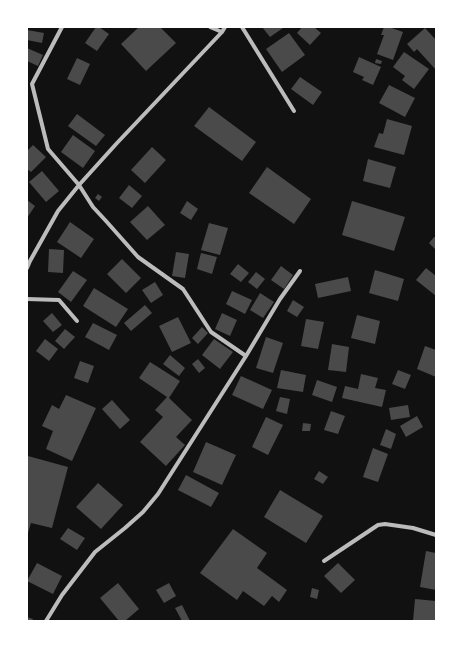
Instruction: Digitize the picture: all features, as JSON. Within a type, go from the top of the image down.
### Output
[{"type":"street","points":[[62,27],[32,84],[48,149],[79,185],[93,207],[138,257],[182,289],[212,332],[246,356]]},
{"type":"street","points":[[210,27],[222,32]]},
{"type":"street","points":[[27,268],[58,211],[79,185],[117,142],[222,32],[225,27]]},
{"type":"street","points":[[242,27],[294,111]]},
{"type":"street","points":[[46,621],[62,595],[95,552],[143,512],[158,494],[280,300],[300,271]]},
{"type":"street","points":[[27,300],[58,300],[77,321]]},
{"type":"street","points":[[324,561],[378,525],[385,524],[413,528],[436,536]]},
{"type":"building","points":[[96,27],[99,27],[109,34],[97,51],[85,43]]},
{"type":"building","points":[[139,27],[160,27],[176,43],[146,71],[121,44]]},
{"type":"building","points":[[262,27],[283,27],[283,28],[270,37]]},
{"type":"building","points":[[302,27],[314,27],[321,33],[310,45],[297,33]]},
{"type":"building","points":[[384,27],[389,27],[403,32],[393,60],[377,54],[384,35],[381,35]]},
{"type":"building","points":[[425,28],[436,40],[436,70],[417,49],[414,52],[407,44]]},
{"type":"building","points":[[27,30],[44,33],[42,43],[27,40]]},
{"type":"building","points":[[289,33],[305,55],[282,72],[266,49]]},
{"type":"building","points":[[27,48],[43,55],[38,66],[27,61]]},
{"type":"building","points":[[404,52],[429,69],[414,89],[402,80],[405,76],[393,67]]},
{"type":"building","points":[[359,57],[381,67],[373,85],[362,80],[364,77],[353,72]]},
{"type":"building","points":[[77,58],[90,64],[80,85],[67,79]]},
{"type":"building","points":[[376,59],[382,61],[381,64],[375,63]]},
{"type":"building","points":[[300,77],[322,92],[313,105],[291,89]]},
{"type":"building","points":[[389,85],[415,98],[405,117],[379,103]]},
{"type":"building","points":[[209,107],[256,142],[242,161],[194,126]]},
{"type":"building","points":[[77,114],[105,135],[96,146],[68,126]]},
{"type":"building","points":[[387,119],[412,126],[404,155],[374,147],[379,133],[383,134]]},
{"type":"building","points":[[73,135],[95,151],[83,168],[61,152]]},
{"type":"building","points":[[33,145],[46,157],[31,172],[27,169],[27,151]]},
{"type":"building","points":[[152,147],[166,160],[145,183],[131,170]]},
{"type":"building","points":[[368,159],[396,167],[390,188],[363,181]]},
{"type":"building","points":[[267,167],[311,199],[294,224],[249,193]]},
{"type":"building","points":[[42,171],[59,191],[46,202],[29,182]]},
{"type":"building","points":[[129,185],[142,196],[132,208],[119,198]]},
{"type":"building","points":[[98,194],[102,197],[99,201],[95,198]]},
{"type":"building","points":[[27,200],[35,206],[27,218]]},
{"type":"building","points":[[187,201],[198,209],[191,220],[180,213]]},
{"type":"building","points":[[352,201],[405,217],[394,251],[342,235]]},
{"type":"building","points":[[148,206],[165,225],[147,240],[130,222]]},
{"type":"building","points":[[70,222],[94,239],[81,258],[57,242]]},
{"type":"building","points":[[209,223],[228,228],[220,255],[201,250]]},
{"type":"building","points":[[434,237],[436,238],[436,250],[429,243]]},
{"type":"building","points":[[49,249],[64,250],[63,273],[48,272]]},
{"type":"building","points":[[176,252],[189,254],[185,278],[172,276]]},
{"type":"building","points":[[201,253],[217,257],[212,274],[197,269]]},
{"type":"building","points":[[122,259],[141,278],[126,293],[107,274]]},
{"type":"building","points":[[238,264],[249,273],[241,282],[230,274]]},
{"type":"building","points":[[281,266],[293,275],[284,289],[271,280]]},
{"type":"building","points":[[426,268],[436,276],[436,296],[416,280]]},
{"type":"building","points":[[375,270],[404,279],[398,301],[369,293]]},
{"type":"building","points":[[73,271],[87,280],[71,302],[58,292]]},
{"type":"building","points":[[256,272],[265,279],[257,289],[248,282]]},
{"type":"building","points":[[348,277],[351,291],[318,298],[315,284]]},
{"type":"building","points":[[155,282],[163,295],[151,303],[142,290]]},
{"type":"building","points":[[94,288],[128,309],[116,327],[83,306]]},
{"type":"building","points":[[232,291],[252,300],[245,314],[226,304]]},
{"type":"building","points":[[260,293],[274,302],[263,318],[250,310]]},
{"type":"building","points":[[293,300],[304,307],[297,317],[287,311]]},
{"type":"building","points":[[145,305],[152,313],[131,331],[124,323]]},
{"type":"building","points":[[52,313],[62,325],[53,332],[43,321]]},
{"type":"building","points":[[222,313],[237,320],[230,336],[215,329]]},
{"type":"building","points":[[357,315],[380,321],[375,344],[351,338]]},
{"type":"building","points":[[178,317],[191,343],[172,352],[159,326]]},
{"type":"building","points":[[306,319],[324,322],[318,349],[301,346]]},
{"type":"building","points":[[93,323],[117,335],[109,350],[85,337]]},
{"type":"building","points":[[202,327],[208,333],[198,344],[192,338]]},
{"type":"building","points":[[65,329],[75,337],[64,349],[55,341]]},
{"type":"building","points":[[266,337],[283,343],[273,373],[256,368]]},
{"type":"building","points":[[45,339],[58,349],[49,361],[36,351]]},
{"type":"building","points":[[214,339],[233,352],[220,369],[202,355]]},
{"type":"building","points":[[332,344],[349,347],[346,372],[328,370]]},
{"type":"building","points":[[425,346],[436,350],[436,377],[417,369]]},
{"type":"building","points":[[170,355],[185,368],[179,376],[163,364]]},
{"type":"building","points":[[198,359],[205,368],[199,373],[192,364]]},
{"type":"building","points":[[80,361],[94,366],[88,383],[74,378]]},
{"type":"building","points":[[150,362],[180,381],[169,398],[192,420],[176,437],[185,445],[166,466],[140,442],[163,417],[155,410],[167,397],[139,378]]},
{"type":"building","points":[[281,370],[306,375],[303,392],[277,388]]},
{"type":"building","points":[[398,370],[411,375],[405,389],[392,384]]},
{"type":"building","points":[[361,374],[378,378],[375,388],[386,390],[382,407],[342,398],[345,386],[358,389]]},
{"type":"building","points":[[241,376],[272,390],[263,409],[232,395]]},
{"type":"building","points":[[317,380],[337,387],[332,402],[312,395]]},
{"type":"building","points":[[66,395],[96,408],[72,461],[46,449],[53,431],[42,426],[52,405],[59,409]]},
{"type":"building","points":[[280,397],[290,399],[287,414],[276,411]]},
{"type":"building","points":[[112,400],[130,420],[120,429],[102,409]]},
{"type":"building","points":[[408,405],[410,417],[391,420],[389,408]]},
{"type":"building","points":[[331,411],[345,416],[338,434],[324,430]]},
{"type":"building","points":[[417,416],[423,427],[406,437],[400,426]]},
{"type":"building","points":[[266,417],[283,425],[268,455],[252,447]]},
{"type":"building","points":[[303,423],[311,424],[310,431],[302,431]]},
{"type":"building","points":[[386,429],[396,434],[391,449],[380,445]]},
{"type":"building","points":[[206,442],[236,455],[222,485],[193,472]]},
{"type":"building","points":[[373,448],[388,454],[378,482],[363,477]]},
{"type":"building","points":[[28,456],[68,467],[52,528],[31,523],[27,536]]},
{"type":"building","points":[[319,471],[328,477],[323,484],[314,479]]},
{"type":"building","points":[[186,475],[219,493],[211,507],[178,490]]},
{"type":"building","points":[[98,483],[123,505],[101,529],[76,507]]},
{"type":"building","points":[[280,490],[323,516],[306,543],[264,517]]},
{"type":"building","points":[[68,528],[85,538],[77,550],[60,539]]},
{"type":"building","points":[[233,529],[267,553],[257,568],[287,590],[279,602],[272,596],[264,606],[243,591],[237,600],[200,573]]},
{"type":"building","points":[[426,551],[436,553],[436,590],[420,587]]},
{"type":"building","points":[[37,563],[62,576],[53,594],[27,581]]},
{"type":"building","points":[[338,563],[355,580],[341,593],[324,576]]},
{"type":"building","points":[[118,583],[139,609],[125,621],[119,621],[100,598]]},
{"type":"building","points":[[169,583],[176,596],[164,603],[156,590]]},
{"type":"building","points":[[312,588],[319,590],[317,599],[310,597]]},
{"type":"building","points":[[415,599],[436,601],[436,621],[413,621]]},
{"type":"building","points":[[182,605],[190,621],[182,621],[175,608]]},
{"type":"building","points":[[27,617],[33,619],[32,621],[27,621]]}]
